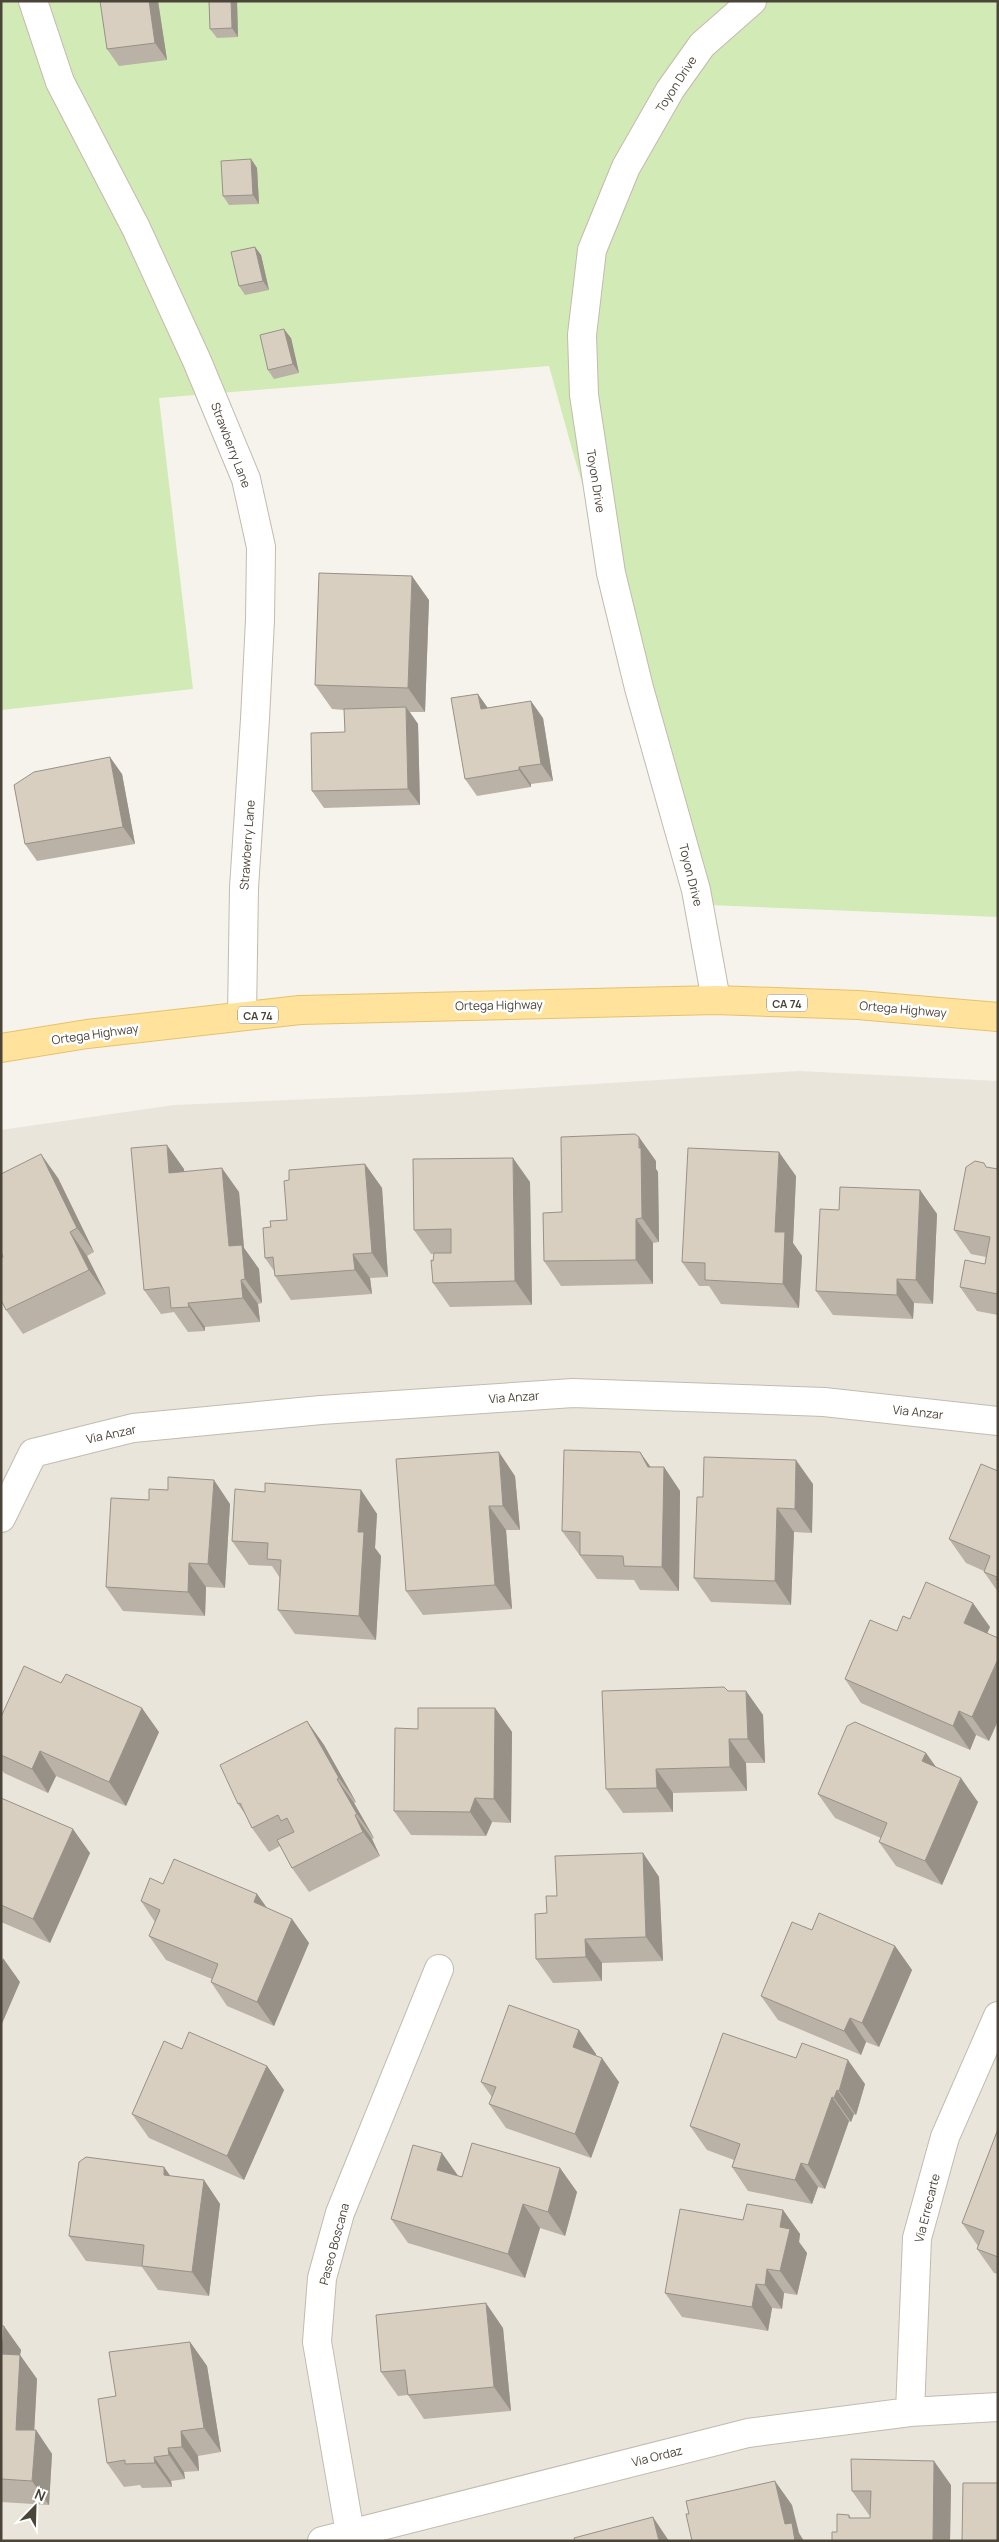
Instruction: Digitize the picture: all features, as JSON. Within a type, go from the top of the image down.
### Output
[{"type":"main road","name":"Ortega Highway","points":[[1,1048],[87,1034],[310,1010],[716,1000],[858,1005],[998,1017]]},
{"type":"street","name":"Strawberry Lane","points":[[33,1],[60,82],[136,228],[220,415],[246,478],[259,537],[261,547],[260,620],[244,888],[242,1016]]},
{"type":"street","name":"Toyon Drive","points":[[716,1000],[696,890],[639,688],[611,573],[584,395],[582,335],[592,250],[626,167],[670,90],[702,45],[752,1]]},
{"type":"street","name":"Via Anzar","points":[[1,1518],[33,1453],[133,1428],[321,1410],[573,1393],[824,1402],[998,1421]]},
{"type":"street","name":"Paseo Boscana","points":[[350,2533],[317,2342],[322,2278],[340,2213],[439,1969]]},
{"type":"street","name":"Via Errecarte","points":[[910,2412],[917,2238],[945,2137],[998,2016]]},
{"type":"street","name":"Via Ordaz","points":[[322,2541],[748,2433],[910,2412],[998,2407]]},
{"type":"shaded area","points":[[799,1071],[998,1081],[998,2541],[1,2541],[1,1130],[174,1105],[451,1093]]},
{"type":"green space","points":[[1,1],[998,1],[998,917],[708,905],[549,366],[159,398],[193,689],[1,710]]},
{"type":"building","points":[[100,1],[149,1],[155,43],[107,49]]},
{"type":"building","points":[[209,1],[231,1],[232,28],[210,29]]},
{"type":"building","points":[[251,159],[253,195],[223,196],[221,161]]},
{"type":"building","points":[[255,247],[263,281],[239,286],[231,252]]},
{"type":"building","points":[[284,329],[293,364],[268,370],[260,335]]},
{"type":"building","points":[[319,573],[412,576],[408,688],[315,685]]},
{"type":"building","points":[[478,694],[481,709],[531,701],[541,764],[519,767],[519,770],[465,779],[451,698]]},
{"type":"building","points":[[406,707],[408,789],[312,791],[311,733],[345,732],[344,709]]},
{"type":"building","points":[[110,757],[123,827],[25,844],[14,785],[34,772]]},
{"type":"building","points":[[635,1134],[639,1137],[639,1148],[641,1148],[642,1218],[636,1219],[636,1260],[544,1261],[543,1213],[562,1212],[561,1137]]},
{"type":"building","points":[[167,1145],[169,1173],[222,1168],[229,1246],[242,1245],[245,1279],[241,1280],[243,1298],[188,1303],[189,1307],[171,1308],[169,1287],[144,1290],[131,1148]]},
{"type":"building","points":[[688,1148],[779,1152],[775,1232],[785,1232],[783,1284],[705,1280],[705,1263],[682,1262]]},
{"type":"building","points":[[41,1154],[77,1228],[70,1232],[89,1270],[6,1310],[1,1300],[1,1258],[3,1257],[1,1252],[1,1174]]},
{"type":"building","points":[[513,1158],[515,1281],[433,1283],[431,1260],[433,1261],[434,1253],[451,1253],[451,1229],[414,1230],[413,1159]]},
{"type":"building","points":[[975,1161],[984,1163],[986,1167],[998,1169],[998,1294],[960,1287],[965,1260],[985,1264],[990,1237],[954,1230],[966,1167]]},
{"type":"building","points":[[365,1164],[372,1253],[353,1254],[355,1270],[275,1276],[273,1257],[265,1258],[263,1228],[271,1227],[270,1221],[287,1220],[284,1181],[289,1180],[289,1170]]},
{"type":"building","points":[[840,1187],[920,1190],[916,1280],[897,1279],[897,1295],[816,1291],[820,1209],[839,1210]]},
{"type":"building","points":[[564,1450],[640,1452],[648,1467],[664,1467],[662,1567],[624,1566],[623,1556],[580,1555],[580,1532],[562,1531]]},
{"type":"building","points":[[499,1452],[503,1506],[489,1506],[495,1585],[406,1591],[396,1459]]},
{"type":"building","points":[[704,1457],[796,1460],[795,1509],[777,1508],[775,1581],[694,1578],[697,1497],[703,1497]]},
{"type":"building","points":[[981,1464],[998,1471],[998,1581],[996,1580],[997,1577],[984,1572],[990,1556],[949,1539]]},
{"type":"building","points":[[168,1477],[214,1480],[208,1564],[189,1563],[188,1592],[106,1587],[111,1498],[149,1500],[149,1489],[168,1490]]},
{"type":"building","points":[[265,1483],[361,1490],[358,1532],[364,1532],[359,1616],[278,1610],[281,1560],[267,1559],[268,1543],[232,1541],[235,1489],[265,1492]]},
{"type":"building","points":[[926,1582],[973,1603],[964,1623],[998,1638],[998,1659],[972,1717],[959,1711],[953,1726],[845,1679],[870,1620],[897,1631],[903,1616],[910,1619]]},
{"type":"building","points":[[24,1666],[61,1683],[66,1674],[142,1708],[109,1782],[40,1751],[32,1769],[1,1755],[1,1717]]},
{"type":"building","points":[[724,1687],[728,1691],[746,1691],[748,1739],[729,1739],[730,1767],[656,1769],[657,1788],[606,1789],[602,1691]]},
{"type":"building","points":[[418,1708],[495,1708],[494,1799],[475,1798],[470,1812],[394,1811],[395,1728],[418,1729]]},
{"type":"building","points":[[307,1721],[339,1778],[337,1779],[357,1814],[355,1815],[363,1832],[292,1868],[277,1840],[294,1832],[287,1818],[281,1821],[278,1815],[252,1828],[240,1803],[238,1804],[220,1765]]},
{"type":"building","points":[[855,1722],[926,1753],[922,1761],[961,1778],[925,1861],[879,1842],[887,1823],[818,1794],[847,1726]]},
{"type":"building","points":[[1,1798],[73,1829],[33,1919],[1,1905]]},
{"type":"building","points":[[643,1853],[646,1937],[585,1939],[586,1957],[536,1959],[535,1914],[547,1913],[546,1896],[557,1896],[555,1856]]},
{"type":"building","points":[[174,1859],[257,1894],[254,1902],[292,1919],[257,2002],[211,1982],[218,1964],[149,1936],[160,1910],[141,1901],[150,1878],[163,1884]]},
{"type":"building","points":[[819,1913],[895,1946],[862,2023],[850,2018],[844,2031],[761,1996],[792,1922],[812,1930]]},
{"type":"building","points":[[509,2005],[579,2030],[573,2047],[602,2058],[575,2134],[489,2104],[496,2087],[481,2082]]},
{"type":"building","points":[[189,2032],[267,2066],[227,2156],[132,2114],[164,2041],[182,2049]]},
{"type":"building","points":[[723,2033],[796,2058],[802,2043],[848,2060],[839,2091],[837,2090],[834,2098],[832,2097],[808,2165],[801,2163],[795,2180],[732,2167],[740,2144],[690,2126]]},
{"type":"building","points":[[998,2129],[998,2257],[977,2249],[984,2231],[962,2223]]},
{"type":"building","points":[[472,2143],[560,2168],[548,2212],[523,2204],[508,2254],[391,2219],[413,2145],[442,2153],[437,2170],[462,2177]]},
{"type":"building","points":[[86,2157],[164,2167],[164,2175],[204,2180],[192,2272],[142,2266],[144,2245],[69,2236],[79,2162]]},
{"type":"building","points":[[747,2204],[783,2210],[780,2227],[790,2229],[780,2271],[767,2269],[765,2285],[756,2284],[752,2307],[665,2293],[680,2209],[743,2220]]},
{"type":"building","points":[[486,2303],[494,2387],[408,2395],[405,2370],[381,2372],[376,2315]]},
{"type":"building","points":[[1,2326],[4,2326],[2,2354],[20,2355],[16,2430],[36,2430],[32,2481],[1,2479]]},
{"type":"building","points":[[190,2342],[204,2428],[181,2431],[182,2447],[168,2448],[169,2455],[154,2457],[155,2463],[125,2464],[125,2460],[107,2463],[98,2399],[116,2396],[109,2352]]},
{"type":"building","points":[[851,2459],[934,2461],[933,2541],[832,2541],[832,2532],[837,2532],[837,2514],[849,2515],[849,2518],[870,2518],[871,2491],[852,2491]]},
{"type":"building","points":[[775,2481],[785,2524],[792,2523],[795,2541],[692,2541],[686,2514],[689,2514],[686,2501]]},
{"type":"building","points":[[963,2483],[998,2483],[998,2541],[962,2541]]},
{"type":"building","points":[[653,2517],[659,2541],[575,2541],[574,2538]]}]
